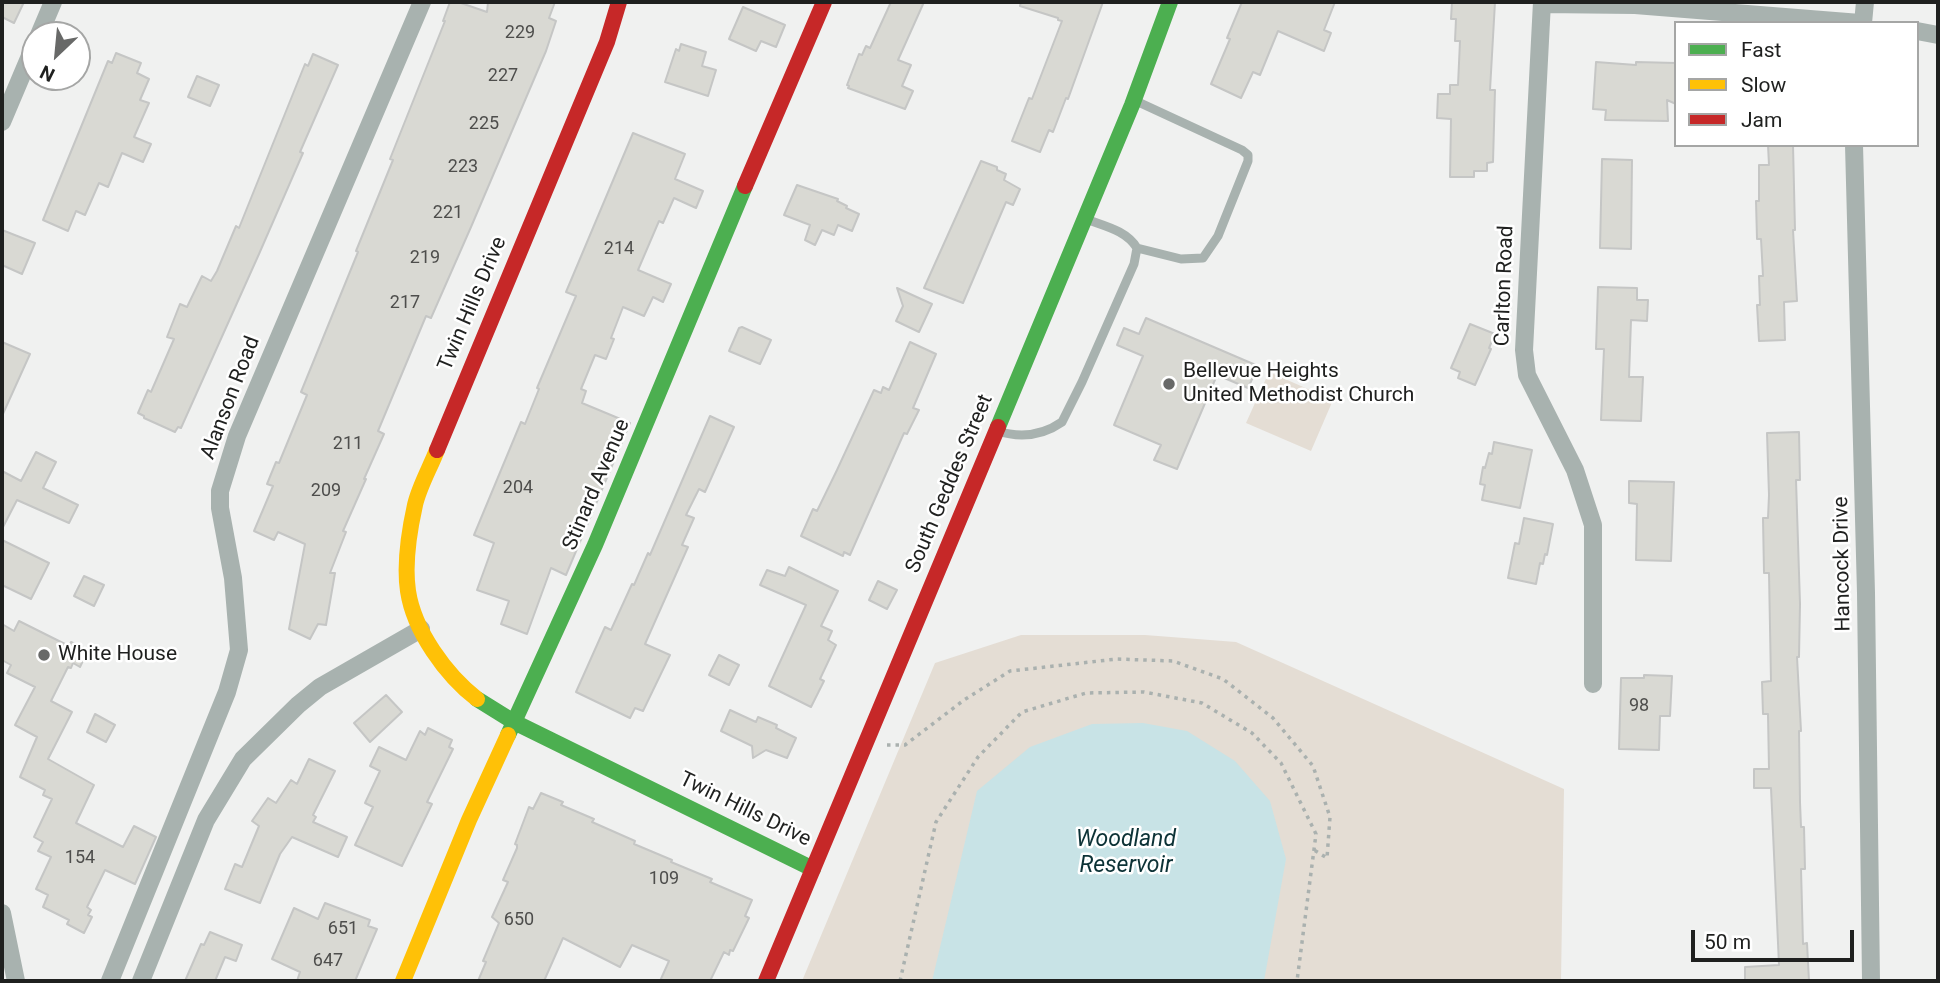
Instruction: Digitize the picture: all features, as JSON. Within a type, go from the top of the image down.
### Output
[{"type":"street","points":[[45,21],[53,2]]},
{"type":"street","name":"Alanson Road","points":[[110,981],[226,692],[239,650],[233,578],[220,508],[220,491],[237,436],[422,2]]},
{"type":"street","name":"Twin Hills Drive","points":[[619,2],[607,42],[415,503],[406,564],[408,593],[421,629],[459,683],[485,705],[514,722],[813,869]]},
{"type":"street","name":"Stinard Avenue","points":[[403,981],[469,820],[595,545],[824,2]]},
{"type":"street","name":"South Geddes Street","points":[[766,981],[1134,100],[1170,2]]},
{"type":"street","points":[[1862,21],[1865,2]]},
{"type":"street","points":[[1542,3],[1635,5],[1837,21]]},
{"type":"street","name":"Carlton Road","points":[[1542,3],[1524,350],[1527,375],[1575,470],[1592,524],[1593,684]]},
{"type":"street","points":[[1919,32],[1938,35]]},
{"type":"street","points":[[2,122],[21,77]]},
{"type":"street","name":"Hancock Drive","points":[[1854,147],[1866,593],[1871,981]]},
{"type":"street","points":[[141,981],[206,820],[243,758],[298,705],[320,688],[421,629]]},
{"type":"street","points":[[2,913],[16,981]]},
{"type":"lane","points":[[1084,218],[1123,233],[1136,248],[1181,260],[1203,258],[1218,236],[1248,155],[1134,100]]},
{"type":"lane","points":[[995,430],[1020,436],[1033,434],[1062,422],[1133,264],[1136,248]]},
{"type":"path","points":[[864,745],[905,745],[964,700],[1010,671],[1116,659],[1173,661],[1223,679],[1273,718],[1313,766],[1330,817],[1327,858],[1314,850]]},
{"type":"path","points":[[900,981],[936,822],[978,757],[1022,712],[1086,693],[1144,692],[1202,703],[1252,733],[1281,763],[1316,834],[1297,981]]},
{"type":"shaded area","points":[[1269,372],[1333,400],[1311,451],[1246,423]]},
{"type":"shaded area","points":[[1021,635],[1145,635],[1236,642],[1564,789],[1561,981],[802,981],[935,663]]},
{"type":"water","name":"Woodland Reservoir","points":[[1143,723],[1187,731],[1235,761],[1270,801],[1286,859],[1264,981],[932,981],[977,791],[1030,747],[1092,724]]},
{"type":"building","points":[[2,2],[24,2],[14,23],[2,17]]},
{"type":"building","points":[[450,2],[487,12],[488,2],[555,2],[549,18],[556,21],[546,51],[471,227],[431,318],[426,316],[378,431],[384,434],[343,531],[346,532],[330,573],[335,573],[326,625],[318,624],[310,639],[289,629],[305,544],[278,532],[274,540],[254,531],[273,486],[267,484],[276,462],[279,463],[307,395],[301,392],[358,252],[356,251],[393,160],[390,159],[445,21]]},
{"type":"building","points":[[891,2],[924,2],[898,60],[911,65],[902,86],[913,91],[905,109],[848,88],[847,85],[859,54],[862,55],[866,46],[870,48]]},
{"type":"building","points":[[1021,2],[1103,2],[1068,99],[1066,98],[1053,132],[1049,130],[1040,152],[1012,141],[1029,98],[1032,99],[1062,21],[1020,6]]},
{"type":"building","points":[[1242,2],[1335,2],[1324,30],[1331,33],[1324,51],[1278,31],[1260,75],[1253,72],[1241,98],[1211,84]]},
{"type":"building","points":[[1452,2],[1495,2],[1490,90],[1495,90],[1493,162],[1487,163],[1487,171],[1474,171],[1474,177],[1450,177],[1451,119],[1437,118],[1438,94],[1450,94],[1450,85],[1458,85],[1460,41],[1455,41],[1456,19],[1451,19]]},
{"type":"building","points":[[743,7],[785,25],[776,47],[761,41],[756,51],[729,39]]},
{"type":"building","points":[[681,44],[706,52],[702,66],[716,70],[708,96],[665,82],[676,49],[679,51]]},
{"type":"building","points":[[116,53],[141,63],[137,73],[149,79],[140,100],[149,103],[134,137],[151,144],[143,162],[122,153],[108,187],[99,183],[85,215],[76,211],[68,231],[43,220],[108,61],[112,63]]},
{"type":"building","points":[[313,54],[338,65],[259,254],[181,428],[178,427],[175,432],[138,413],[148,390],[151,392],[174,339],[167,337],[180,304],[187,307],[202,276],[211,281],[217,271],[236,226],[239,228],[305,64],[308,66]]},
{"type":"building","points":[[1596,62],[1636,65],[1636,62],[1674,63],[1674,103],[1667,100],[1668,121],[1605,120],[1606,110],[1593,109]]},
{"type":"building","points":[[197,76],[219,85],[210,106],[188,97]]},
{"type":"building","points":[[633,133],[685,154],[675,179],[703,191],[696,208],[674,198],[663,223],[659,221],[638,270],[671,284],[663,302],[653,297],[644,316],[623,307],[606,359],[595,355],[581,389],[586,391],[582,403],[630,423],[566,575],[551,568],[527,634],[501,624],[509,601],[477,590],[494,543],[474,535],[521,422],[525,424],[539,389],[537,388],[576,296],[566,292]]},
{"type":"building","points":[[1768,147],[1793,147],[1793,230],[1797,301],[1784,302],[1785,340],[1759,341],[1757,305],[1760,305],[1759,276],[1763,276],[1761,239],[1757,239],[1756,201],[1759,201],[1759,165],[1769,165]]},
{"type":"building","points":[[1602,159],[1632,160],[1631,249],[1600,248]]},
{"type":"building","points":[[981,161],[997,167],[997,170],[1006,174],[1004,180],[1020,189],[1013,205],[1006,202],[963,303],[924,288]]},
{"type":"building","points":[[797,185],[838,199],[846,208],[859,214],[852,231],[838,225],[834,235],[822,230],[815,245],[805,240],[810,225],[784,215]]},
{"type":"building","points":[[2,230],[35,243],[22,274],[2,265]]},
{"type":"building","points":[[1598,287],[1637,288],[1637,300],[1648,300],[1647,321],[1631,320],[1629,377],[1643,377],[1641,421],[1601,420],[1604,349],[1596,349]]},
{"type":"building","points":[[897,288],[932,304],[919,332],[896,321],[903,306]]},
{"type":"building","points":[[1146,318],[1258,366],[1248,388],[1217,375],[1177,469],[1154,460],[1161,445],[1114,425],[1143,356],[1117,345],[1124,328],[1139,334]]},
{"type":"building","points":[[1470,324],[1495,334],[1475,385],[1458,378],[1460,372],[1451,368]]},
{"type":"building","points":[[739,328],[771,340],[760,364],[729,351]]},
{"type":"building","points":[[2,342],[30,354],[2,416]]},
{"type":"building","points":[[910,342],[936,354],[913,408],[919,410],[907,434],[904,433],[850,555],[844,552],[843,556],[801,536],[813,509],[817,511],[874,390],[881,393],[883,387],[889,390]]},
{"type":"building","points":[[710,416],[734,427],[705,492],[699,489],[686,515],[694,518],[682,545],[688,547],[645,644],[670,655],[643,711],[635,708],[630,718],[576,692],[605,627],[611,630],[648,553],[650,555]]},
{"type":"building","points":[[1799,432],[1800,480],[1796,480],[1800,604],[1797,657],[1801,731],[1800,802],[1801,827],[1804,827],[1805,869],[1801,869],[1803,944],[1807,943],[1809,981],[1745,981],[1745,967],[1779,965],[1771,788],[1754,788],[1754,769],[1769,769],[1768,714],[1763,714],[1762,682],[1771,681],[1769,573],[1764,573],[1763,518],[1768,518],[1767,433]]},
{"type":"building","points":[[1494,442],[1532,450],[1520,508],[1482,500],[1485,485],[1480,484],[1483,467],[1485,468],[1489,453],[1492,454]]},
{"type":"building","points":[[36,452],[56,462],[43,488],[78,505],[69,523],[17,500],[2,529],[2,471],[21,481]]},
{"type":"building","points":[[1629,481],[1674,482],[1671,561],[1636,560],[1637,504],[1629,503]]},
{"type":"building","points":[[1524,518],[1553,524],[1547,555],[1545,554],[1543,564],[1540,563],[1536,584],[1508,578],[1515,543],[1519,544]]},
{"type":"building","points":[[2,540],[49,563],[31,599],[2,585]]},
{"type":"building","points":[[789,567],[838,591],[821,626],[832,631],[828,640],[836,645],[820,679],[824,681],[811,707],[769,686],[806,605],[760,585],[767,570],[785,576]]},
{"type":"building","points":[[84,576],[104,585],[94,606],[74,596]]},
{"type":"building","points":[[878,581],[897,590],[887,609],[869,600]]},
{"type":"building","points":[[19,621],[69,646],[71,642],[88,650],[80,667],[73,663],[71,668],[68,667],[51,701],[72,712],[48,759],[94,785],[76,823],[123,847],[134,826],[156,837],[135,884],[105,870],[87,907],[91,910],[88,915],[92,917],[84,933],[67,924],[69,920],[43,907],[48,895],[36,889],[51,857],[38,851],[43,842],[34,837],[52,799],[43,795],[45,790],[20,777],[37,737],[15,725],[35,687],[7,673],[11,665],[2,660],[2,624],[14,631]]},
{"type":"building","points":[[719,655],[739,665],[729,685],[709,675]]},
{"type":"building","points":[[1644,675],[1672,676],[1670,716],[1660,716],[1659,750],[1619,749],[1621,678],[1644,678]]},
{"type":"building","points":[[386,695],[402,712],[370,742],[354,723]]},
{"type":"building","points":[[730,710],[756,722],[758,717],[777,725],[776,728],[796,738],[787,758],[766,750],[753,758],[752,746],[721,731]]},
{"type":"building","points":[[95,714],[115,725],[106,742],[87,732]]},
{"type":"building","points":[[428,728],[452,740],[449,747],[453,749],[427,802],[432,804],[402,866],[355,845],[373,807],[365,803],[380,771],[370,766],[379,747],[406,760],[420,731],[425,735]]},
{"type":"building","points":[[309,759],[335,771],[313,815],[316,817],[313,822],[347,837],[338,857],[292,837],[280,854],[260,903],[225,889],[235,864],[242,867],[259,826],[252,821],[268,798],[276,803],[291,780],[297,784]]},
{"type":"building","points":[[541,793],[594,819],[592,822],[635,841],[634,844],[752,900],[745,916],[749,918],[733,951],[730,950],[729,955],[724,952],[710,981],[660,981],[669,961],[632,945],[620,967],[563,938],[544,981],[478,981],[486,962],[483,961],[499,923],[492,917],[508,882],[503,880],[517,848],[515,844],[529,807],[533,809]]},
{"type":"building","points":[[325,903],[370,920],[368,926],[377,929],[355,981],[297,981],[300,972],[272,959],[294,908],[318,919]]},
{"type":"building","points":[[210,932],[242,945],[236,961],[225,957],[215,981],[185,981],[201,944],[204,945]]},
{"type":"traffic: fast","points":[[998,427],[1132,105],[1170,2]]},
{"type":"traffic: fast","points":[[508,735],[595,545],[745,186]]},
{"type":"traffic: fast","points":[[477,699],[514,722],[813,869]]},
{"type":"traffic: slow","points":[[437,450],[419,491],[413,515],[407,559],[408,591],[417,621],[433,651],[454,678],[477,699]]},
{"type":"traffic: slow","points":[[403,981],[469,820],[508,735]]},
{"type":"traffic: jam","points":[[437,450],[607,42],[619,2]]},
{"type":"traffic: jam","points":[[745,186],[824,2]]},
{"type":"traffic: jam","points":[[766,981],[998,427]]},
{"type":"place","name":"Bellevue Heights United Methodist Church","points":[[1169,384]]},
{"type":"place","name":"White House","points":[[44,655]]}]
